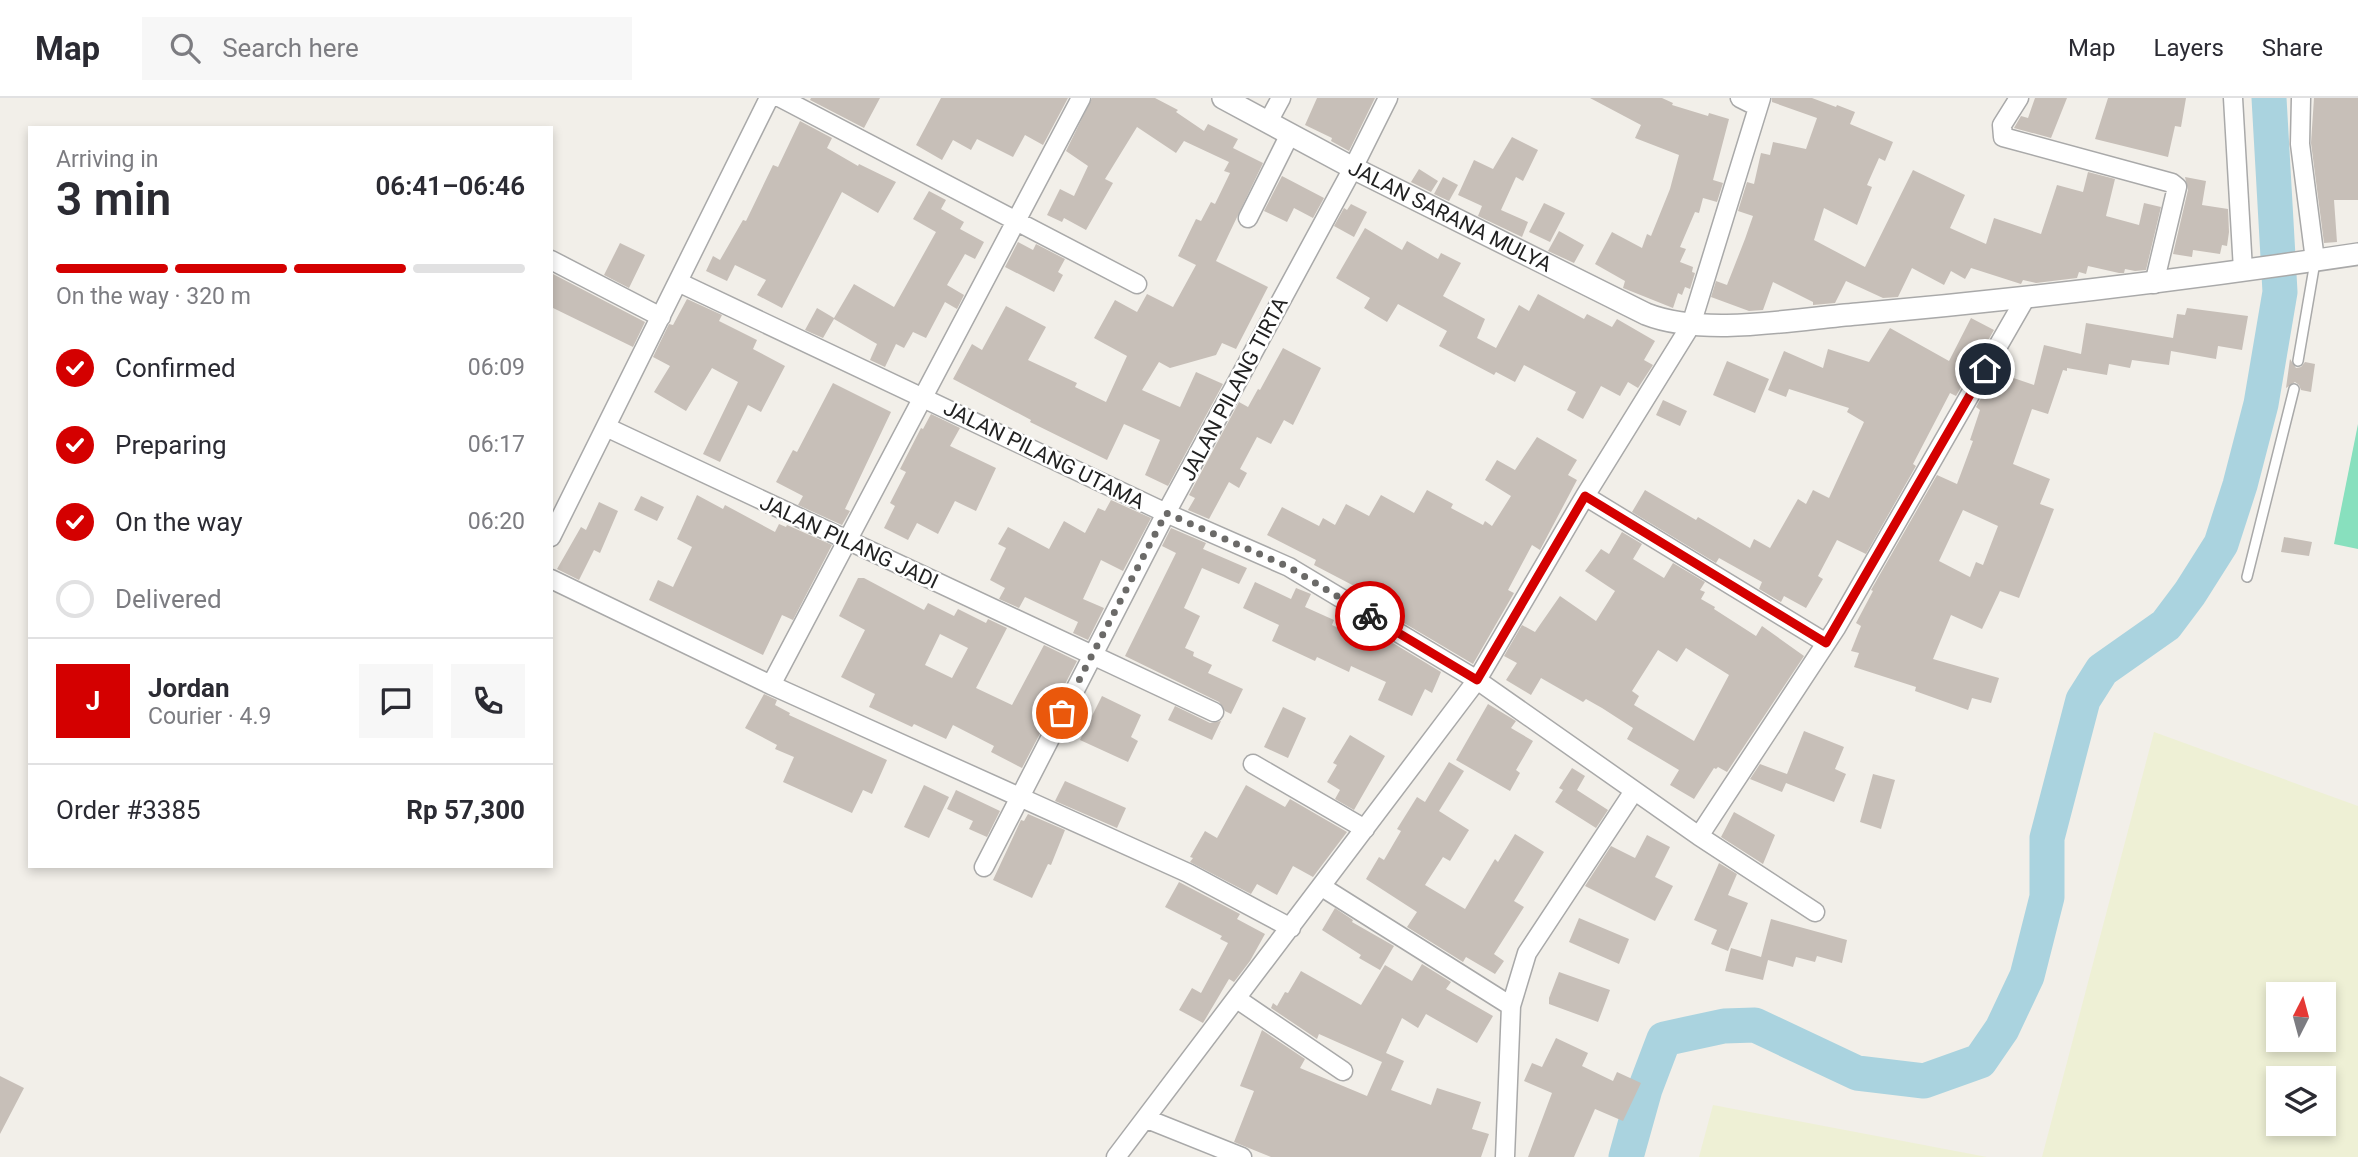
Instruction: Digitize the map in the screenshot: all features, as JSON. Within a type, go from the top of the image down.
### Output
[{"type":"street","points":[[553,532],[769,98]]},
{"type":"street","points":[[781,98],[1137,284]]},
{"type":"street","points":[[771,685],[1081,98]]},
{"type":"street","name":"JALAN SARANA MULYA","points":[[1223,98],[1353,168],[1646,314],[1685,324],[1748,323],[2025,299],[2154,284],[2358,254]]},
{"type":"street","points":[[1268,122],[1281,98]]},
{"type":"street","name":"JALAN PILANG TIRTA","points":[[984,867],[1166,513],[1353,168],[1388,98]]},
{"type":"street","points":[[1116,1157],[1477,680],[1685,324],[1759,102],[1740,98]]},
{"type":"street","points":[[2019,98],[2002,125],[2003,137],[2175,185],[2154,284]]},
{"type":"street","points":[[2233,98],[2251,268]]},
{"type":"street","points":[[2301,98],[2300,144],[2309,261]]},
{"type":"street","points":[[1248,218],[1290,134]]},
{"type":"street","points":[[553,261],[661,317]]},
{"type":"street","name":"JALAN PILANG UTAMA","points":[[678,282],[1166,513],[1289,567],[1477,680],[1699,836],[1815,912]]},
{"type":"street","points":[[1699,836],[1826,643],[2025,299]]},
{"type":"street","name":"JALAN PILANG JADI","points":[[606,427],[1214,712]]},
{"type":"street","points":[[1585,496],[1826,643]]},
{"type":"street","points":[[553,580],[771,685],[1188,873],[1291,928]]},
{"type":"street","points":[[1253,764],[1365,829]]},
{"type":"street","points":[[1505,1157],[1511,1006],[1527,953],[1634,791]]},
{"type":"street","points":[[1322,887],[1511,1006]]},
{"type":"street","points":[[1237,999],[1343,1070]]},
{"type":"street","points":[[1147,1119],[1242,1157]]},
{"type":"lane","points":[[2298,360],[2309,261]]},
{"type":"lane","points":[[2247,577],[2294,389]]},
{"type":"green space","points":[[2358,424],[2358,549],[2334,544]]},
{"type":"green space","points":[[2154,732],[2358,806],[2358,1157],[2042,1157]]},
{"type":"green space","points":[[1713,1105],[1987,1157],[1699,1157]]},
{"type":"building","points":[[880,98],[864,128],[810,100]]},
{"type":"building","points":[[941,98],[1068,98],[1043,145],[1025,135],[1013,157],[977,139],[971,150],[953,140],[942,160],[916,145]]},
{"type":"building","points":[[1092,98],[1155,98],[1178,110],[1176,112],[1204,131],[1208,124],[1238,139],[1233,148],[1263,163],[1216,261],[1268,287],[1236,349],[1222,343],[1216,355],[1170,368],[1159,362],[1142,390],[1180,407],[1196,372],[1223,384],[1168,486],[1145,475],[1160,440],[1124,424],[1107,460],[1030,422],[1031,420],[953,379],[972,344],[982,350],[1006,306],[1046,327],[1028,360],[1077,383],[1075,387],[1106,402],[1127,356],[1094,338],[1115,300],[1137,312],[1147,294],[1173,307],[1196,265],[1178,256],[1196,219],[1201,221],[1211,202],[1215,204],[1230,173],[1224,171],[1229,162],[1184,141],[1176,153],[1137,127],[1105,179],[1113,183],[1086,230],[1064,218],[1062,222],[1047,215],[1060,189],[1074,196],[1088,166],[1066,151]]},
{"type":"building","points":[[1317,98],[1375,98],[1349,151],[1331,141],[1332,138],[1305,125]]},
{"type":"building","points":[[1590,98],[1662,98],[1673,103],[1672,105],[1729,119],[1713,180],[1723,183],[1717,202],[1703,198],[1699,213],[1695,212],[1680,247],[1686,249],[1680,262],[1693,267],[1692,272],[1695,273],[1690,289],[1685,287],[1682,295],[1678,293],[1673,308],[1623,288],[1625,281],[1595,264],[1612,232],[1642,248],[1647,234],[1651,236],[1670,189],[1679,155],[1635,138],[1641,125]]},
{"type":"building","points":[[1772,98],[1812,98],[1836,107],[1837,105],[1855,112],[1850,124],[1893,142],[1885,161],[1879,158],[1867,185],[1872,187],[1857,225],[1824,208],[1814,240],[1865,267],[1913,170],[1965,195],[1950,228],[1986,244],[1994,218],[2041,234],[2057,185],[2083,192],[2088,172],[2115,179],[2106,216],[2139,225],[2144,203],[2161,207],[2146,270],[2125,269],[2124,273],[2119,273],[2088,266],[2086,274],[2079,272],[2077,278],[2036,283],[2023,280],[2021,284],[1971,268],[1965,279],[1951,271],[1944,285],[1912,268],[1898,297],[1883,298],[1846,281],[1835,303],[1813,305],[1813,302],[1773,282],[1763,310],[1749,311],[1711,297],[1716,281],[1727,285],[1753,216],[1738,211],[1747,182],[1754,184],[1761,153],[1770,155],[1773,142],[1806,149],[1817,118],[1772,102]]},
{"type":"building","points":[[2035,98],[2067,98],[2051,138],[2014,128],[2021,116],[2028,118]]},
{"type":"building","points":[[2108,98],[2186,98],[2181,127],[2175,126],[2168,157],[2095,139]]},
{"type":"building","points":[[2314,98],[2358,98],[2358,200],[2334,200],[2337,242],[2324,243],[2311,143]]},
{"type":"building","points":[[800,121],[832,138],[827,148],[858,166],[859,164],[896,182],[878,213],[842,192],[782,308],[757,295],[766,280],[735,265],[727,281],[706,271],[713,256],[720,260],[743,220],[746,221],[773,165],[778,167]]},
{"type":"building","points":[[1512,137],[1538,150],[1523,181],[1516,177],[1501,210],[1528,222],[1522,237],[1478,216],[1482,206],[1458,195],[1474,160],[1493,169]]},
{"type":"building","points":[[1419,169],[1438,181],[1431,192],[1411,182]]},
{"type":"building","points":[[1282,176],[1324,198],[1313,218],[1294,208],[1287,222],[1264,211]]},
{"type":"building","points":[[1443,177],[1458,185],[1449,201],[1434,194]]},
{"type":"building","points":[[2185,177],[2206,181],[2202,205],[2228,209],[2227,246],[2222,245],[2220,254],[2193,250],[2192,257],[2173,254],[2188,190]]},
{"type":"building","points":[[929,191],[946,200],[941,209],[964,222],[960,229],[984,242],[975,259],[965,254],[947,285],[964,295],[957,309],[945,302],[926,338],[913,332],[904,348],[896,344],[885,367],[870,360],[877,344],[834,319],[823,338],[805,330],[817,308],[834,318],[854,284],[894,307],[936,232],[913,219]]},
{"type":"building","points":[[1544,203],[1565,213],[1550,242],[1529,232]]},
{"type":"building","points":[[1351,204],[1367,212],[1354,237],[1334,226],[1344,208],[1347,210]]},
{"type":"building","points":[[1365,228],[1402,250],[1407,241],[1438,259],[1441,253],[1461,263],[1443,296],[1485,319],[1477,338],[1496,348],[1519,305],[1529,311],[1538,294],[1584,319],[1587,314],[1612,327],[1617,319],[1655,341],[1644,360],[1653,365],[1638,388],[1628,382],[1620,396],[1601,386],[1583,419],[1567,410],[1576,392],[1524,365],[1515,382],[1496,372],[1494,375],[1439,346],[1447,331],[1398,304],[1387,322],[1364,308],[1370,298],[1336,278]]},
{"type":"building","points":[[1559,231],[1584,245],[1574,263],[1548,251]]},
{"type":"building","points":[[1018,242],[1033,250],[1036,244],[1065,259],[1058,272],[1063,275],[1054,292],[1005,267]]},
{"type":"building","points":[[620,243],[645,255],[629,288],[604,275]]},
{"type":"building","points":[[553,274],[645,322],[633,347],[553,308]]},
{"type":"building","points":[[687,299],[722,315],[719,321],[757,340],[753,349],[785,366],[761,412],[748,405],[720,462],[703,454],[738,382],[712,368],[686,411],[654,392],[670,366],[653,357],[669,324],[673,325]]},
{"type":"building","points":[[2187,308],[2248,316],[2242,350],[2218,346],[2216,359],[2171,351],[2169,365],[2132,360],[2130,368],[2109,364],[2107,375],[2067,368],[2067,371],[2063,370],[2048,414],[2032,409],[2013,464],[2050,479],[2040,504],[2054,509],[2044,535],[2019,598],[2000,591],[1982,629],[1951,615],[1933,659],[1999,678],[1991,703],[1972,698],[1968,710],[1915,691],[1916,687],[1854,667],[1859,653],[1851,651],[1861,626],[1856,623],[1873,591],[1871,590],[1937,475],[1957,484],[1973,441],[1970,440],[1980,410],[1976,407],[1996,372],[2034,385],[2044,345],[2081,354],[2086,323],[2173,338],[2177,314],[2185,315]],"holes":[[[1963,510],[1998,526],[1983,565],[1976,562],[1970,577],[1939,561]]]},
{"type":"building","points":[[1971,318],[1994,330],[1956,396],[1950,393],[1913,464],[1916,466],[1866,554],[1837,540],[1818,576],[1823,579],[1806,608],[1784,596],[1781,602],[1759,589],[1762,582],[1719,558],[1716,563],[1632,512],[1645,490],[1750,548],[1754,539],[1770,548],[1798,499],[1806,504],[1813,490],[1829,498],[1864,422],[1847,412],[1849,408],[1789,389],[1786,397],[1768,390],[1784,351],[1823,368],[1828,349],[1869,362],[1890,328],[1949,361]]},
{"type":"building","points":[[1283,348],[1321,368],[1293,425],[1284,420],[1271,444],[1257,437],[1240,469],[1247,473],[1239,488],[1229,482],[1209,519],[1188,510],[1195,498],[1189,495],[1239,402],[1248,407]]},
{"type":"building","points":[[2290,359],[2296,368],[2305,362],[2315,364],[2311,392],[2301,390],[2295,382],[2286,388]]},
{"type":"building","points":[[1727,361],[1769,379],[1755,413],[1713,395]]},
{"type":"building","points":[[833,383],[891,412],[845,509],[850,511],[842,525],[798,505],[803,496],[776,482],[793,450],[797,452]]},
{"type":"building","points":[[1663,400],[1687,411],[1680,426],[1656,415]]},
{"type":"building","points":[[931,414],[960,428],[950,446],[996,468],[976,511],[955,501],[938,534],[917,523],[908,540],[884,528],[895,506],[890,503],[906,472],[900,469]]},
{"type":"building","points":[[1537,437],[1577,460],[1568,475],[1577,480],[1540,550],[1532,545],[1508,590],[1514,593],[1473,664],[1377,607],[1381,600],[1314,565],[1316,560],[1267,535],[1282,507],[1319,526],[1323,518],[1335,525],[1346,504],[1369,516],[1381,495],[1414,513],[1427,490],[1453,504],[1451,508],[1483,525],[1485,521],[1492,526],[1511,496],[1485,480],[1497,460],[1515,470]]},
{"type":"building","points":[[697,495],[723,509],[725,505],[775,532],[779,524],[786,527],[787,525],[832,545],[793,620],[782,615],[763,655],[649,600],[658,580],[673,587],[692,547],[677,539]]},
{"type":"building","points":[[641,496],[664,507],[657,521],[634,510]]},
{"type":"building","points":[[1111,500],[1151,518],[1123,571],[1101,560],[1083,599],[1104,608],[1088,640],[1073,633],[1078,622],[1025,597],[1019,608],[999,599],[1005,588],[990,580],[1006,548],[998,544],[1008,527],[1049,549],[1064,521],[1085,533],[1098,508],[1105,511]]},
{"type":"building","points":[[599,502],[618,511],[600,553],[594,550],[579,580],[557,569],[581,527],[586,530]]},
{"type":"building","points":[[1171,528],[1206,543],[1203,549],[1247,568],[1239,584],[1202,568],[1184,608],[1200,616],[1185,648],[1194,652],[1193,656],[1212,665],[1208,673],[1243,689],[1231,714],[1225,711],[1219,702],[1125,656],[1176,553],[1162,546]]},
{"type":"building","points":[[1622,532],[1642,544],[1633,559],[1664,578],[1673,563],[1705,582],[1700,590],[1705,592],[1701,599],[1715,607],[1714,609],[1756,636],[1762,626],[1804,656],[1727,772],[1718,767],[1714,768],[1694,799],[1670,785],[1679,770],[1627,739],[1633,728],[1602,708],[1586,699],[1583,702],[1541,678],[1531,695],[1506,680],[1517,663],[1504,656],[1522,625],[1535,632],[1560,596],[1596,621],[1615,591],[1585,571],[1601,549],[1609,554]],"holes":[[[1686,648],[1729,675],[1694,741],[1634,705],[1639,696],[1632,691],[1658,650],[1677,662]]]},
{"type":"building","points":[[2284,537],[2312,542],[2309,556],[2281,552]]},
{"type":"building","points":[[858,578],[864,578],[924,610],[928,603],[954,616],[958,609],[986,623],[988,619],[1007,628],[976,688],[1012,705],[1044,645],[1077,661],[1063,688],[1061,686],[1022,768],[991,752],[994,746],[953,725],[946,739],[869,707],[875,694],[841,677],[865,630],[839,616]],"holes":[[[940,634],[968,648],[952,678],[925,665]]]},
{"type":"building","points":[[1255,582],[1291,599],[1296,588],[1311,594],[1305,607],[1334,620],[1332,625],[1368,642],[1373,631],[1441,672],[1432,693],[1425,689],[1412,716],[1378,700],[1386,682],[1351,666],[1349,672],[1317,657],[1315,661],[1272,641],[1279,625],[1243,608]]},
{"type":"building","points":[[764,694],[777,700],[775,705],[790,713],[789,715],[887,760],[872,794],[863,790],[852,813],[783,782],[794,757],[775,749],[777,745],[745,728]]},
{"type":"building","points":[[1102,696],[1141,715],[1131,737],[1138,741],[1128,762],[1080,740]]},
{"type":"building","points":[[1488,704],[1516,721],[1511,728],[1533,741],[1516,770],[1520,773],[1510,791],[1456,760]]},
{"type":"building","points":[[1175,706],[1210,723],[1221,721],[1212,740],[1168,720]]},
{"type":"building","points":[[1283,707],[1306,718],[1288,758],[1264,747]]},
{"type":"building","points":[[1804,731],[1844,747],[1835,769],[1846,774],[1834,802],[1786,783],[1782,792],[1750,779],[1760,764],[1787,774]]},
{"type":"building","points":[[1350,735],[1385,756],[1354,810],[1335,799],[1340,790],[1327,782],[1337,765],[1333,763]]},
{"type":"building","points":[[1449,762],[1464,771],[1439,811],[1469,830],[1450,861],[1443,857],[1425,885],[1465,909],[1495,859],[1498,862],[1515,834],[1544,852],[1514,901],[1524,907],[1494,954],[1504,961],[1495,974],[1466,957],[1463,962],[1407,927],[1417,912],[1366,879],[1379,857],[1384,860],[1401,831],[1397,829],[1417,797],[1425,802]]},
{"type":"building","points":[[1572,768],[1585,776],[1577,790],[1608,810],[1596,828],[1555,802],[1563,790],[1559,788]]},
{"type":"building","points":[[1873,774],[1895,780],[1881,829],[1860,822]]},
{"type":"building","points":[[1065,781],[1126,808],[1117,828],[1055,801]]},
{"type":"building","points":[[924,785],[949,797],[929,838],[904,827]]},
{"type":"building","points":[[1246,785],[1285,807],[1290,799],[1347,832],[1313,877],[1293,866],[1277,895],[1257,884],[1251,894],[1190,862],[1193,858],[1190,857],[1205,831],[1217,838]]},
{"type":"building","points":[[956,790],[1000,811],[987,837],[969,829],[973,821],[947,809]]},
{"type":"building","points":[[1734,812],[1775,835],[1763,864],[1721,837]]},
{"type":"building","points":[[1028,814],[1065,830],[1051,865],[1048,864],[1032,898],[993,880],[1021,820],[1024,821]]},
{"type":"building","points":[[1647,835],[1670,847],[1655,877],[1673,886],[1655,921],[1585,886],[1611,846],[1635,858]]},
{"type":"building","points":[[1719,863],[1737,874],[1728,895],[1748,903],[1728,951],[1711,944],[1717,930],[1694,920]]},
{"type":"building","points":[[1179,882],[1240,914],[1237,919],[1265,934],[1234,982],[1229,979],[1203,1023],[1179,1010],[1192,988],[1201,993],[1228,943],[1220,939],[1222,936],[1165,907]]},
{"type":"building","points":[[1335,908],[1353,920],[1352,922],[1394,946],[1380,970],[1322,930]]},
{"type":"building","points":[[1579,918],[1629,939],[1619,964],[1569,942]]},
{"type":"building","points":[[1771,919],[1847,940],[1842,963],[1817,956],[1815,962],[1796,957],[1793,967],[1768,960],[1763,980],[1725,971],[1731,948],[1761,957]]},
{"type":"building","points":[[1422,964],[1451,982],[1446,989],[1493,1016],[1477,1043],[1426,1014],[1418,1028],[1402,1018],[1386,1053],[1404,1061],[1391,1090],[1431,1105],[1437,1088],[1481,1102],[1472,1129],[1489,1134],[1481,1157],[1271,1157],[1234,1142],[1254,1091],[1240,1086],[1262,1030],[1305,1059],[1300,1068],[1367,1096],[1382,1062],[1319,1034],[1317,1039],[1271,1008],[1273,1003],[1277,1006],[1285,992],[1288,993],[1301,971],[1361,1005],[1385,965],[1412,981]]},
{"type":"building","points":[[1559,972],[1610,990],[1598,1022],[1549,1004]]},
{"type":"building","points":[[1556,1038],[1588,1053],[1582,1066],[1613,1081],[1617,1072],[1641,1083],[1623,1121],[1595,1109],[1574,1157],[1528,1157],[1552,1093],[1524,1081],[1532,1063],[1542,1067]]},
{"type":"building","points":[[0,1076],[24,1088],[0,1134]]},
{"type":"waterway","points":[[1626,1157],[1645,1089],[1664,1039],[1724,1026],[1755,1025],[1857,1073],[1924,1081],[1980,1061],[2002,1029],[2027,976],[2047,897],[2047,838],[2083,700],[2102,670],[2166,625],[2190,593],[2221,544],[2240,485],[2261,404],[2280,292],[2269,98]]},
{"type":"way so far","points":[[1062,713],[1166,513],[1289,567],[1370,616]]},
{"type":"route","points":[[1370,616],[1477,680],[1585,496],[1826,643],[1985,369]]}]
